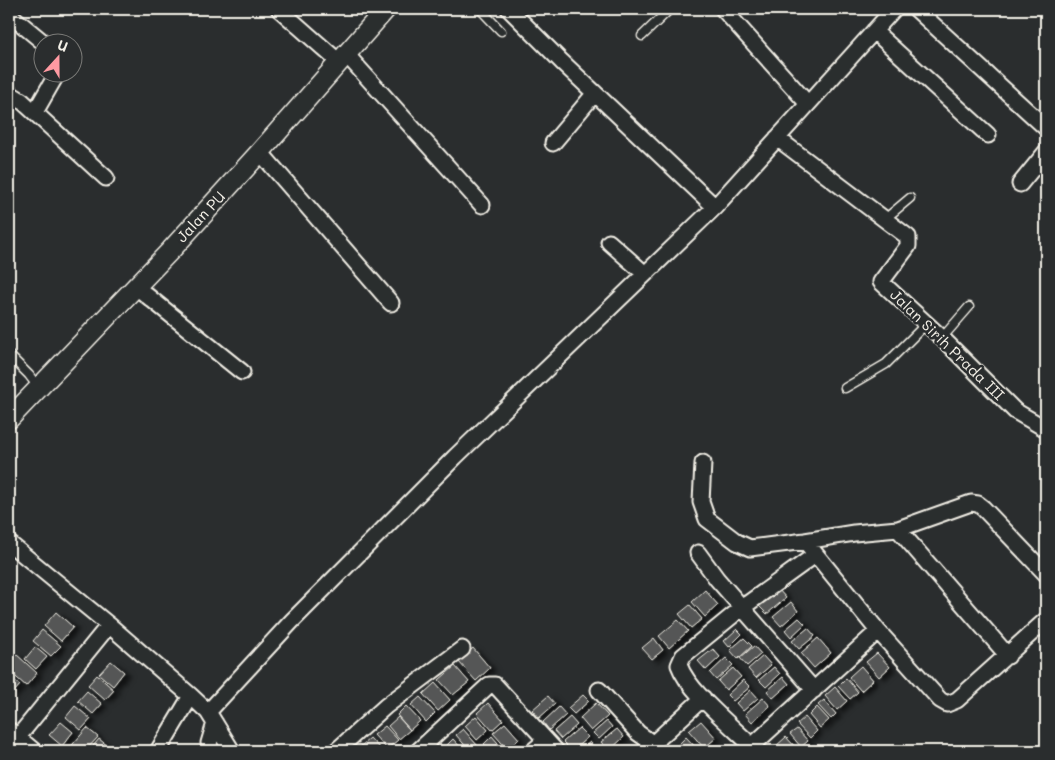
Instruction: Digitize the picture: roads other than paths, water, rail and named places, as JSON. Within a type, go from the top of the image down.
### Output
[{"type":"street","points":[[279,9],[342,58],[482,205]]},
{"type":"street","name":"Jalan PU","points":[[9,419],[171,250],[386,9]]},
{"type":"street","points":[[509,9],[715,207]]},
{"type":"street","points":[[723,9],[808,104]]},
{"type":"street","points":[[211,751],[209,743],[211,718],[292,621],[448,464],[715,207],[894,9]]},
{"type":"street","points":[[916,9],[1046,128]]},
{"type":"street","points":[[9,14],[32,33]]},
{"type":"street","points":[[874,31],[988,134]]},
{"type":"street","points":[[35,112],[52,82]]},
{"type":"street","points":[[9,93],[35,112],[106,178]]},
{"type":"street","points":[[553,143],[595,93]]},
{"type":"street","name":"Jalan Sirih Prada III","points":[[777,138],[886,218],[908,237],[908,246],[881,282],[927,323],[1015,411],[1046,429]]},
{"type":"street","points":[[260,152],[391,303]]},
{"type":"street","points":[[1020,184],[1046,152]]},
{"type":"street","points":[[609,242],[645,274]]},
{"type":"street","points":[[135,286],[242,372]]},
{"type":"street","points":[[703,463],[701,502],[707,520],[737,542],[750,548],[854,533],[898,529],[967,503],[978,504],[1046,574]]},
{"type":"street","points":[[898,529],[1008,656]]},
{"type":"street","points":[[805,541],[878,631],[940,700],[947,704],[957,700],[1046,620]]},
{"type":"street","points":[[9,543],[109,625],[191,696],[211,718],[232,751]]},
{"type":"street","points":[[698,554],[717,579],[814,690]]},
{"type":"street","points":[[815,555],[743,607],[683,656],[679,665],[682,672],[704,698],[755,749],[814,690],[878,631]]},
{"type":"street","points":[[34,751],[12,739],[109,625]]},
{"type":"street","points":[[336,751],[386,706],[462,649]]},
{"type":"street","points":[[418,751],[489,685],[495,685],[556,751]]},
{"type":"street","points":[[599,690],[649,747],[704,698]]},
{"type":"street","points":[[158,751],[191,696]]},
{"type":"street","points":[[533,751],[546,740]]},
{"type":"lane","points":[[480,9],[501,31]]},
{"type":"lane","points":[[642,36],[670,9]]},
{"type":"lane","points":[[886,218],[910,198]]},
{"type":"lane","points":[[942,338],[969,307]]},
{"type":"lane","points":[[845,388],[886,364],[927,323]]},
{"type":"lane","points":[[9,355],[38,387]]}]
